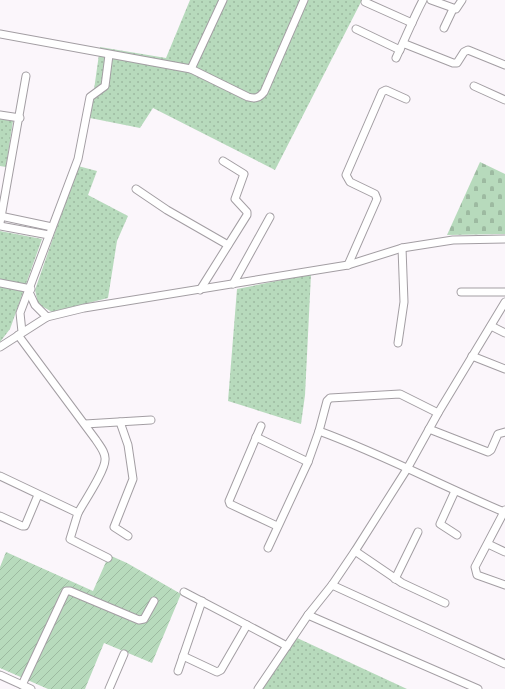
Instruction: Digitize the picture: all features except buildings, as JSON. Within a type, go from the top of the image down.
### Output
[{"type":"street","points":[[191,69],[223,0]]},
{"type":"street","points":[[0,34],[191,69],[255,99],[260,97],[264,92],[304,0]]},
{"type":"street","points":[[396,58],[423,0]]},
{"type":"street","points":[[431,0],[453,9],[457,9],[462,0]]},
{"type":"street","points":[[365,2],[412,23]]},
{"type":"street","points":[[444,28],[453,9]]},
{"type":"street","points":[[356,29],[402,47],[453,63],[457,63],[464,52],[468,50],[505,65]]},
{"type":"street","points":[[108,558],[70,539],[78,513],[105,462],[101,447],[20,333],[20,313],[30,290],[78,159],[90,97],[105,86],[109,55]]},
{"type":"street","points":[[0,220],[20,118],[26,76]]},
{"type":"street","points":[[474,86],[505,100]]},
{"type":"street","points":[[348,265],[377,199],[375,194],[350,182],[346,175],[382,92],[386,90],[406,99]]},
{"type":"street","points":[[0,115],[20,118]]},
{"type":"street","points":[[200,290],[248,212],[235,199],[244,174],[223,161]]},
{"type":"street","points":[[136,189],[167,210],[228,245]]},
{"type":"street","points":[[232,284],[270,217]]},
{"type":"street","points":[[0,220],[52,227]]},
{"type":"street","points":[[0,220],[49,235]]},
{"type":"street","points":[[0,347],[47,317],[140,299],[348,265],[402,248],[453,240],[505,239]]},
{"type":"street","points":[[398,343],[404,302],[402,248]]},
{"type":"street","points":[[0,283],[30,290]]},
{"type":"street","points":[[30,290],[35,306],[47,317]]},
{"type":"street","points":[[461,292],[505,292]]},
{"type":"street","points":[[258,689],[308,615],[332,585],[355,551],[407,469],[438,412],[505,302]]},
{"type":"street","points":[[491,326],[505,333]]},
{"type":"street","points":[[0,337],[11,339]]},
{"type":"street","points":[[472,356],[505,369]]},
{"type":"street","points":[[268,548],[308,462],[327,402],[330,398],[400,394],[438,412]]},
{"type":"street","points":[[85,424],[151,420]]},
{"type":"street","points":[[120,422],[128,445],[133,479],[114,527],[128,536]]},
{"type":"street","points":[[261,426],[229,502],[277,526]]},
{"type":"street","points":[[429,429],[488,452],[491,450],[498,434],[505,432]]},
{"type":"street","points":[[319,431],[362,446],[455,491],[505,511],[475,571],[477,575],[505,584]]},
{"type":"street","points":[[256,437],[308,462]]},
{"type":"street","points":[[0,476],[78,513]]},
{"type":"street","points":[[455,491],[440,524],[457,535]]},
{"type":"street","points":[[0,516],[25,526],[38,494]]},
{"type":"street","points":[[395,579],[418,532]]},
{"type":"street","points":[[488,544],[505,552]]},
{"type":"street","points":[[355,551],[395,579],[445,603]]},
{"type":"street","points":[[332,585],[505,664]]},
{"type":"street","points":[[22,685],[66,591],[70,591],[139,620],[144,619],[154,601]]},
{"type":"street","points":[[184,592],[287,646]]},
{"type":"street","points":[[178,671],[202,601]]},
{"type":"street","points":[[308,615],[478,689]]},
{"type":"street","points":[[183,656],[217,672],[221,670],[246,625]]},
{"type":"street","points":[[109,689],[124,654]]},
{"type":"street","points":[[0,675],[31,689]]},
{"type":"green space","points":[[190,0],[362,0],[275,170],[153,108],[140,128],[90,118],[100,47],[166,58]]},
{"type":"green space","points":[[0,119],[13,121],[6,167],[0,166]]},
{"type":"green space","points":[[480,162],[505,174],[505,234],[447,235]]},
{"type":"green space","points":[[78,166],[97,171],[88,195],[128,216],[117,241],[108,298],[52,312],[38,304],[35,290]]},
{"type":"green space","points":[[0,231],[42,239],[10,329],[0,342]]},
{"type":"green space","points":[[311,274],[305,395],[301,424],[228,401],[237,289]]},
{"type":"green space","points":[[6,552],[93,591],[109,555],[127,563],[181,594],[152,663],[104,643],[85,689],[48,689],[0,668],[0,567]]},
{"type":"green space","points":[[295,637],[407,689],[261,689]]}]
